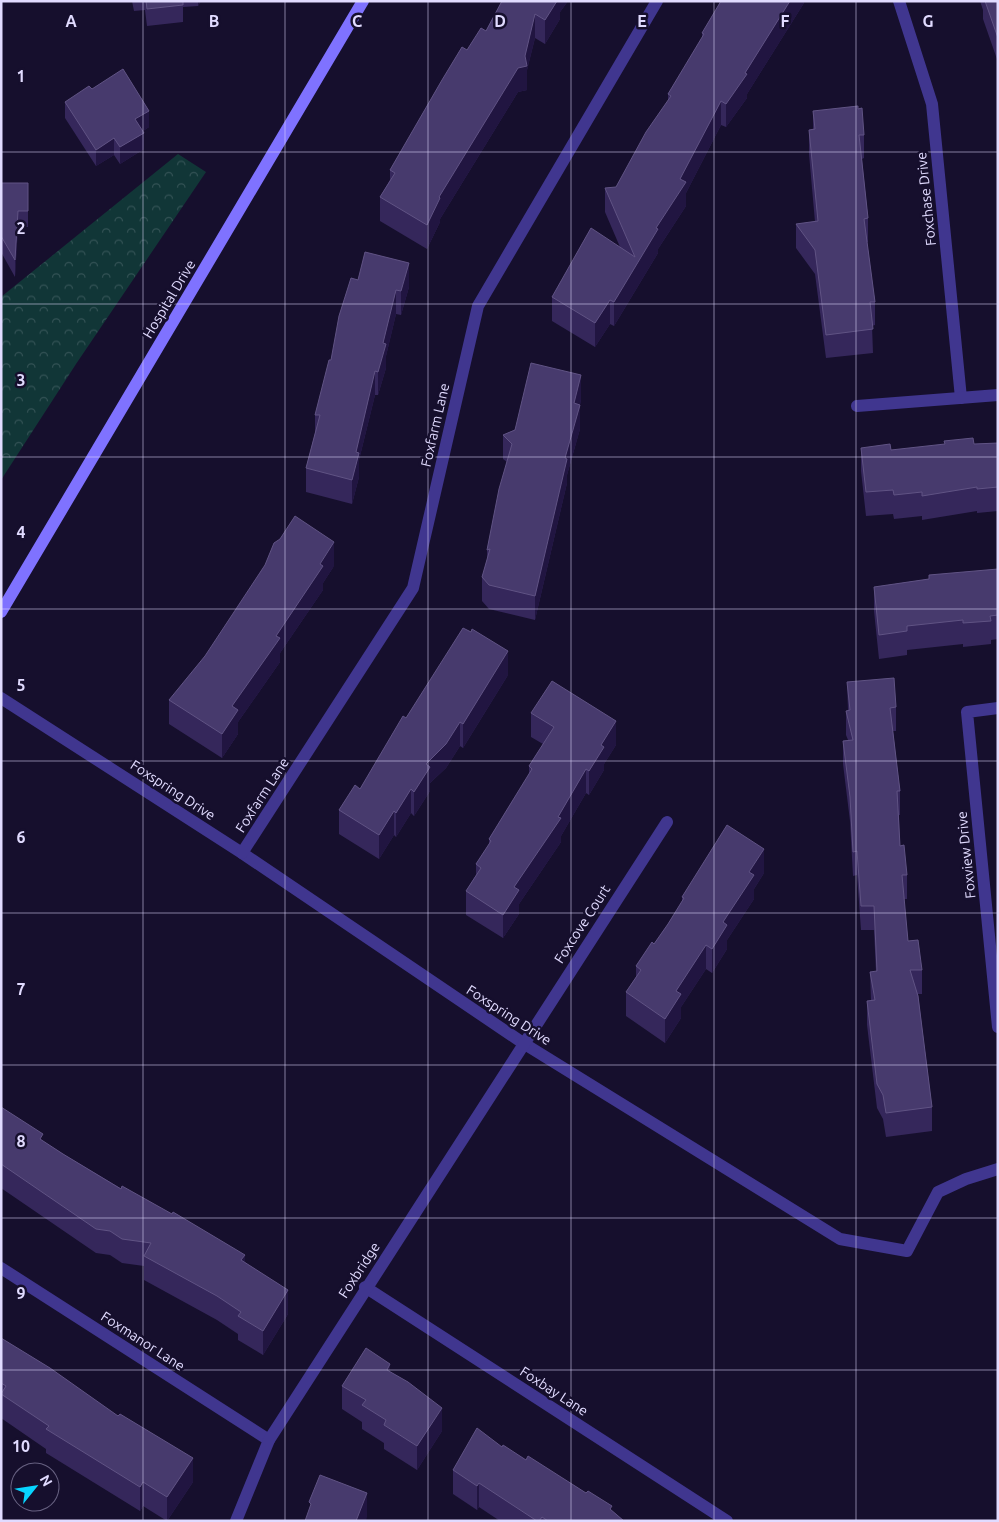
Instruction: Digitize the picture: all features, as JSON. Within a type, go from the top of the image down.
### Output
[{"type":"street","name":"Hospital Drive","points":[[1,612],[363,1]]},
{"type":"street","name":"Foxfarm Lane","points":[[242,853],[413,588],[478,306],[657,1]]},
{"type":"street","name":"Foxchase Drive","points":[[899,1],[932,104],[961,398]]},
{"type":"street","points":[[857,406],[998,395]]},
{"type":"street","name":"Foxspring Drive","points":[[1,698],[242,853],[523,1043],[840,1240],[907,1251],[938,1192],[966,1178],[998,1169]]},
{"type":"street","name":"Foxview Drive","points":[[998,708],[967,712],[998,1027]]},
{"type":"street","name":"Foxcove Court","points":[[523,1043],[666,822]]},
{"type":"street","name":"Foxbridge","points":[[236,1521],[269,1440],[365,1287],[523,1043]]},
{"type":"street","name":"Foxmanor Lane","points":[[1,1268],[269,1440]]},
{"type":"street","name":"Foxbay Lane","points":[[365,1287],[726,1521]]},
{"type":"green space","points":[[178,154],[206,172],[76,364],[1,480],[1,297]]},
{"type":"building","points":[[146,1],[183,1],[183,5],[147,9]]},
{"type":"building","points":[[502,1],[557,1],[545,20],[535,14],[525,56],[527,66],[518,68],[439,197],[427,225],[380,197],[395,173],[390,170],[462,47],[467,50],[481,28],[486,31]]},
{"type":"building","points":[[721,1],[790,1],[745,73],[747,74],[726,104],[721,101],[680,179],[686,182],[656,228],[658,229],[614,302],[610,300],[595,323],[552,297],[591,228],[635,257],[605,188],[616,187],[646,132],[671,96],[668,94],[704,34],[702,33]]},
{"type":"building","points":[[985,1],[998,1],[998,38]]},
{"type":"building","points":[[123,69],[149,111],[135,119],[144,133],[120,147],[114,138],[96,150],[65,102],[89,86],[92,89]]},
{"type":"building","points":[[858,106],[858,109],[862,108],[864,135],[859,135],[868,218],[864,219],[875,302],[870,302],[873,329],[826,335],[815,250],[796,224],[818,221],[809,130],[815,129],[813,111]]},
{"type":"building","points":[[1,183],[28,183],[28,211],[18,211],[15,260],[1,236]]},
{"type":"building","points":[[365,252],[409,263],[401,291],[396,290],[383,343],[386,344],[378,372],[375,371],[356,452],[359,453],[352,480],[306,468],[320,415],[315,415],[329,360],[331,360],[339,316],[351,278],[358,280]]},
{"type":"building","points":[[531,363],[581,375],[574,403],[580,405],[565,458],[567,459],[535,596],[489,585],[482,577],[490,549],[487,550],[499,489],[512,444],[503,435],[515,430]]},
{"type":"building","points":[[973,438],[974,444],[998,443],[998,487],[977,489],[977,487],[922,496],[922,492],[894,495],[893,490],[866,492],[861,448],[890,444],[891,450],[945,444],[944,441]]},
{"type":"building","points":[[295,516],[334,542],[320,564],[323,566],[276,636],[280,638],[232,706],[238,710],[222,734],[169,700],[205,656],[265,565],[274,543],[280,539]]},
{"type":"building","points":[[998,569],[998,615],[990,616],[991,621],[963,623],[963,620],[907,626],[907,631],[879,635],[874,587],[929,579],[929,575]]},
{"type":"building","points":[[463,628],[471,632],[472,629],[508,651],[463,724],[460,722],[446,744],[426,764],[430,767],[414,792],[411,789],[379,835],[339,810],[355,785],[360,789],[403,716],[406,718]]},
{"type":"building","points":[[894,678],[896,707],[890,708],[900,791],[897,791],[900,846],[904,845],[907,875],[902,875],[908,941],[918,940],[922,970],[910,970],[918,996],[932,1107],[886,1113],[883,1095],[877,1084],[867,1001],[875,1000],[870,972],[877,971],[874,906],[861,906],[857,851],[853,852],[850,797],[843,741],[853,740],[846,711],[850,710],[847,682]]},
{"type":"building","points":[[552,681],[616,721],[601,745],[604,747],[589,771],[586,769],[558,817],[561,818],[514,887],[519,890],[503,915],[466,891],[481,868],[476,864],[491,841],[489,839],[532,769],[529,766],[554,727],[531,713]]},
{"type":"building","points":[[727,825],[764,849],[749,872],[754,875],[723,922],[727,925],[712,949],[706,945],[676,991],[681,994],[665,1019],[626,992],[641,970],[636,966],[652,942],[654,944],[668,924],[684,898],[682,897]]},
{"type":"building","points":[[1,1107],[43,1134],[40,1139],[63,1154],[121,1189],[122,1186],[172,1214],[173,1212],[245,1255],[241,1260],[288,1290],[263,1331],[238,1316],[241,1312],[217,1296],[144,1256],[151,1243],[122,1239],[110,1231],[96,1229],[1,1164]]},
{"type":"building","points":[[1,1338],[50,1368],[118,1416],[120,1414],[193,1458],[167,1497],[143,1482],[140,1487],[46,1429],[49,1426],[1,1394],[6,1386],[1,1383]]},
{"type":"building","points":[[366,1348],[390,1364],[387,1370],[408,1382],[442,1408],[417,1446],[384,1425],[386,1420],[362,1405],[366,1400],[342,1386]]},
{"type":"building","points":[[477,1428],[502,1447],[503,1445],[526,1460],[528,1456],[586,1493],[588,1491],[612,1506],[610,1509],[624,1521],[548,1521],[542,1517],[537,1521],[479,1483],[477,1486],[453,1470]]},
{"type":"building","points":[[320,1475],[367,1493],[356,1521],[305,1521],[311,1504],[309,1502]]}]
